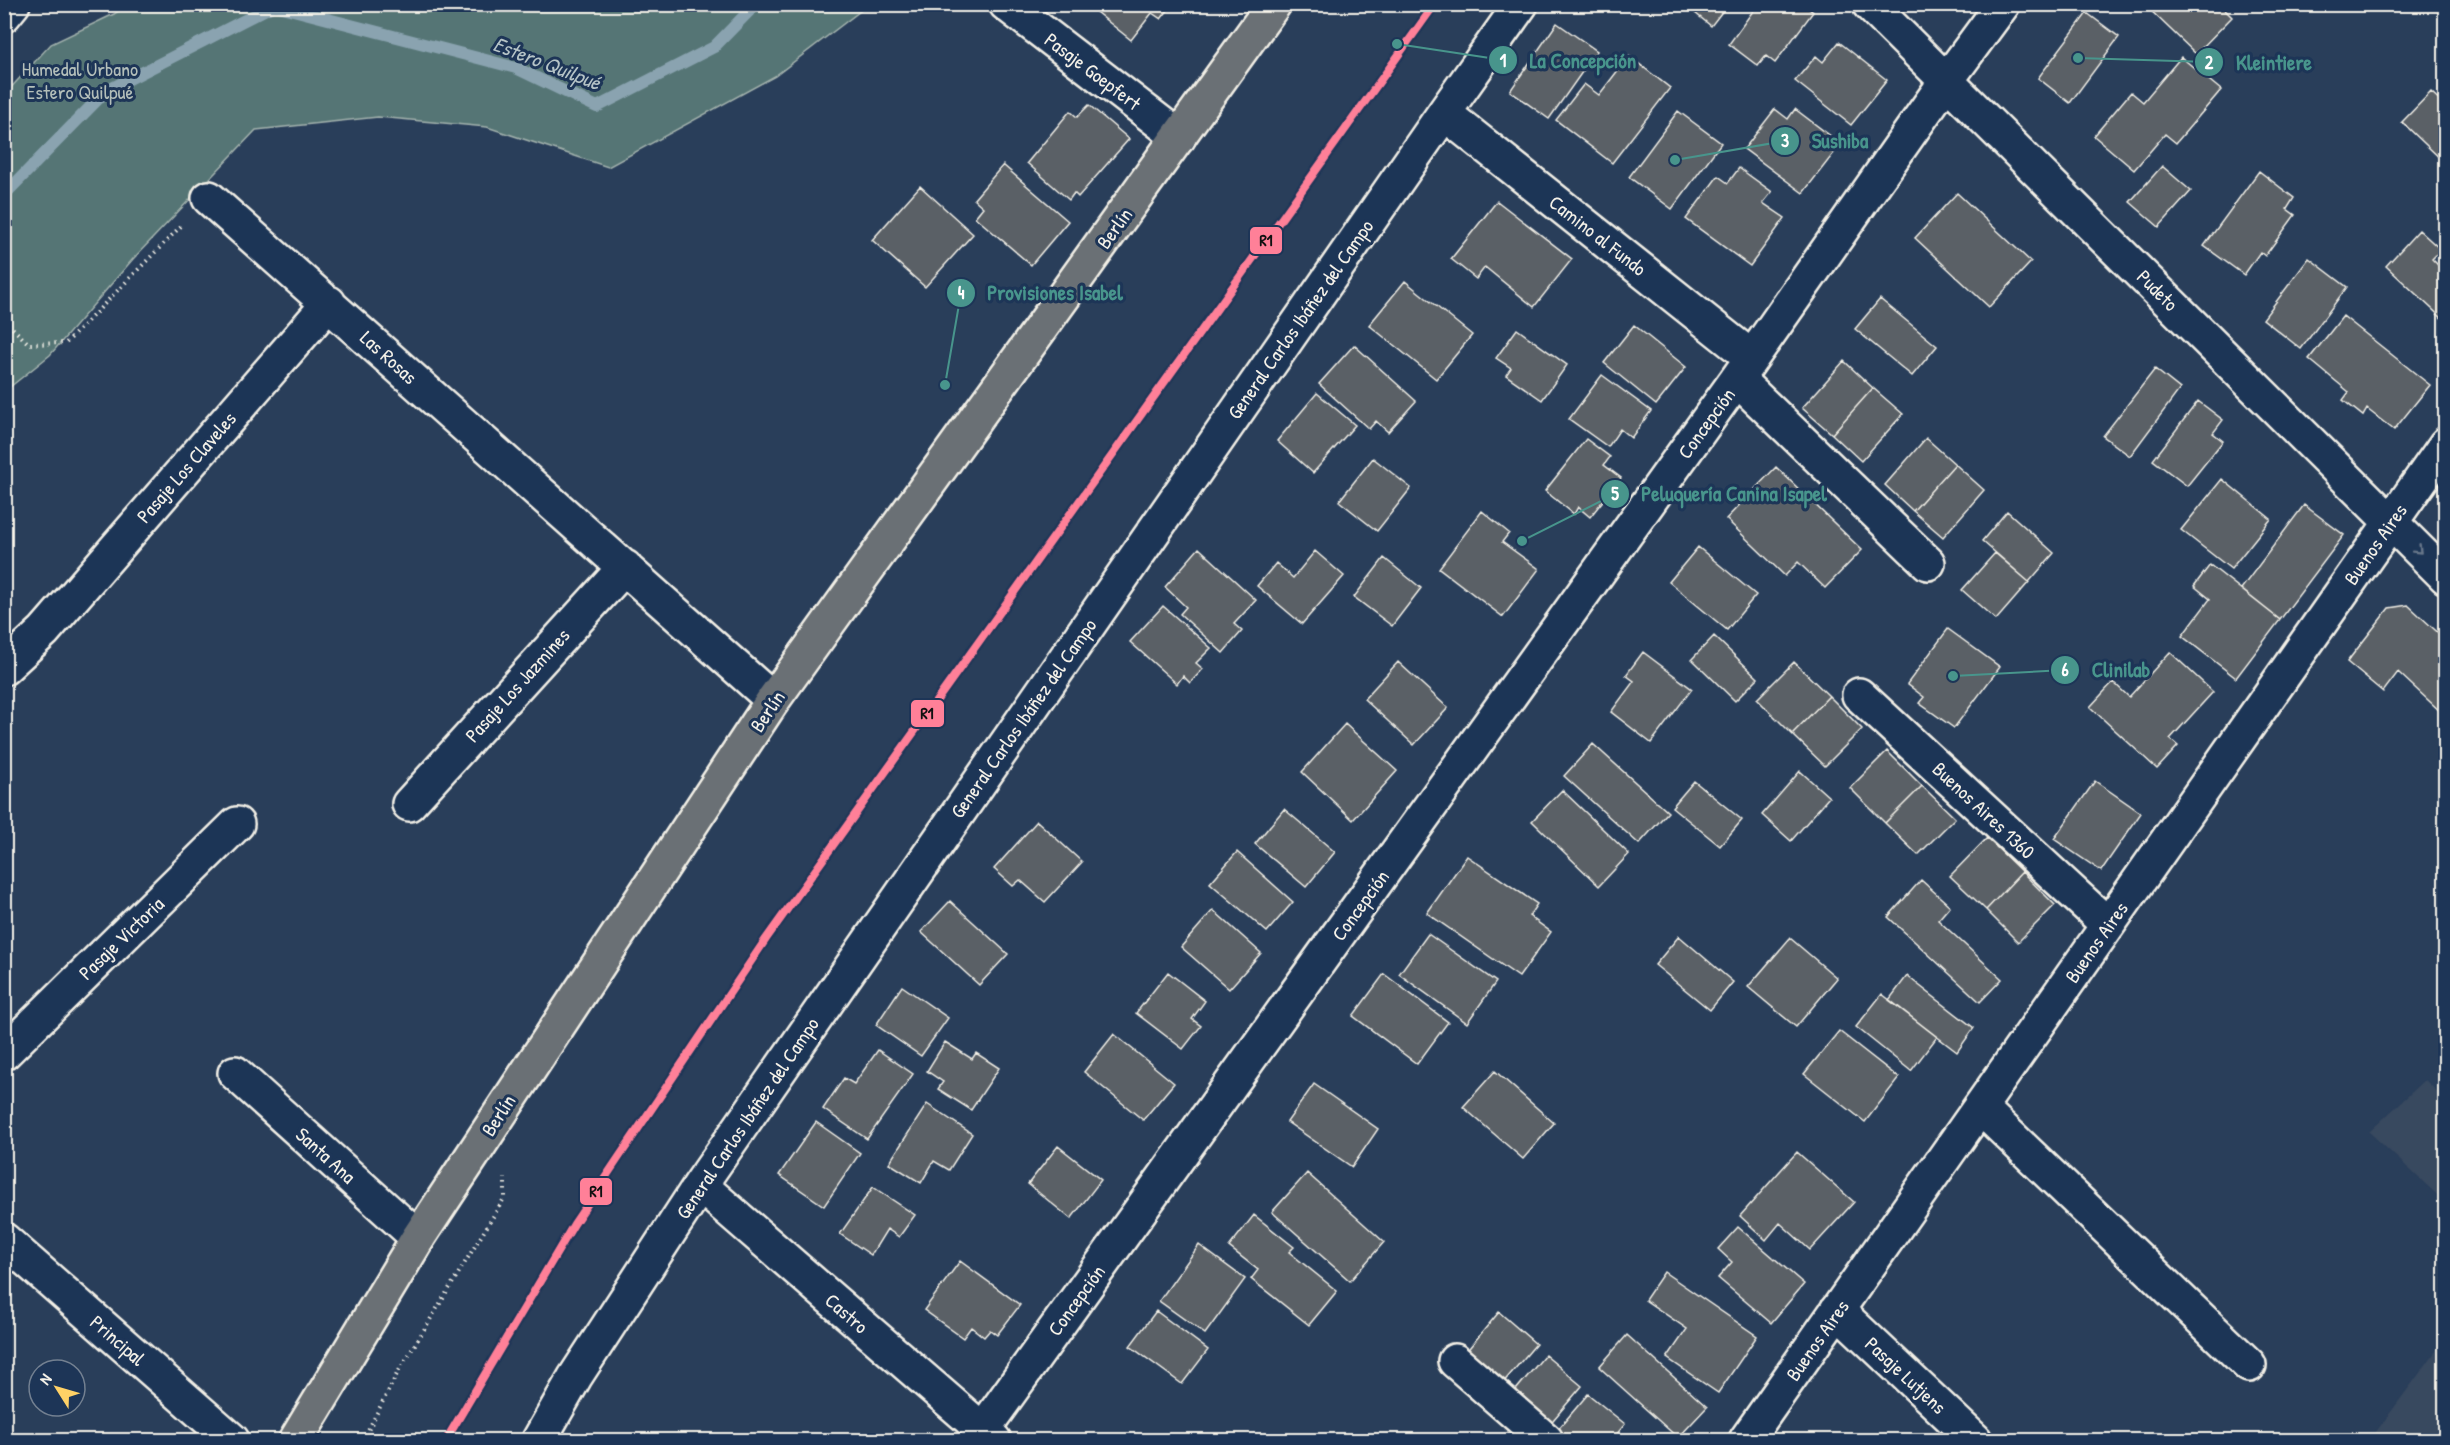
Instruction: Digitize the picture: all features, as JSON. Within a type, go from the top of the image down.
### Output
[{"type":"main road","name":"Berlín","points":[[296,1440],[418,1238],[773,700],[1274,4]]},
{"type":"street","points":[[4,15],[14,4]]},
{"type":"street","name":"Pasaje Goepfert","points":[[1006,4],[1179,137]]},
{"type":"street","name":"General Carlos Ibáñez del Campo","points":[[539,1440],[575,1377],[700,1185],[1443,112],[1521,4]]},
{"type":"street","name":"Pudeto","points":[[1869,4],[2445,577]]},
{"type":"street","name":"Concepción","points":[[988,1436],[2003,4]]},
{"type":"street","name":"Camino al Fundo","points":[[1443,112],[1744,368]]},
{"type":"street","name":"Las Rosas","points":[[208,198],[329,303],[773,700]]},
{"type":"street","name":"Pasaje Los Claveles","points":[[4,668],[44,631],[329,303]]},
{"type":"street","name":"Concepción","points":[[1744,368],[1928,563]]},
{"type":"street","name":"Buenos Aires","points":[[1746,1440],[2445,444]]},
{"type":"street","name":"Pasaje Los Jazmines","points":[[409,804],[625,567]]},
{"type":"street","name":"Buenos Aires 1360","points":[[1859,695],[2108,926]]},
{"type":"street","name":"Pasaje Victoria","points":[[4,1053],[237,824]]},
{"type":"street","name":"Santa Ana","points":[[235,1073],[418,1238]]},
{"type":"street","points":[[1980,1107],[2248,1365]]},
{"type":"street","name":"Castro","points":[[700,1185],[988,1436]]},
{"type":"street","name":"Principal","points":[[4,1240],[232,1440]]},
{"type":"street","name":"Pasaje Lutjens","points":[[1837,1310],[1975,1440]]},
{"type":"street","points":[[1455,1361],[1546,1440]]},
{"type":"path","points":[[4,320],[29,344],[66,343],[208,198]]},
{"type":"path","points":[[363,1440],[397,1374],[505,1197],[505,1174]]},
{"type":"shaded area","points":[[2425,1080],[2445,1099],[2445,1202],[2369,1132]]},
{"type":"shaded area","points":[[2445,1339],[2445,1440],[2370,1440]]},
{"type":"green space","name":"Humedal Urbano Estero Quilpué","points":[[127,5],[868,5],[775,76],[608,167],[487,127],[378,117],[256,130],[133,259],[50,355],[5,391],[5,94],[51,44],[114,14]]},
{"type":"building","points":[[1086,4],[1173,4],[1161,19],[1152,13],[1131,40]]},
{"type":"building","points":[[1684,4],[1728,4],[1711,26]]},
{"type":"building","points":[[1758,4],[1803,4],[1813,12],[1775,63],[1766,56],[1758,66],[1729,44]]},
{"type":"building","points":[[2144,4],[2219,4],[2232,17],[2196,54]]},
{"type":"building","points":[[2087,13],[2119,37],[2070,103],[2038,78]]},
{"type":"building","points":[[1557,23],[1597,51],[1549,119],[1510,91]]},
{"type":"building","points":[[1839,42],[1887,80],[1851,125],[1795,81],[1816,56],[1823,62]]},
{"type":"building","points":[[1629,56],[1670,88],[1612,163],[1556,120],[1584,84],[1599,95]]},
{"type":"building","points":[[2181,57],[2221,90],[2176,143],[2165,134],[2134,170],[2094,136],[2131,92],[2143,102]]},
{"type":"building","points":[[2431,92],[2446,106],[2446,164],[2402,122]]},
{"type":"building","points":[[1089,105],[1129,139],[1078,197],[1074,193],[1069,200],[1027,163],[1070,111],[1077,117]]},
{"type":"building","points":[[1775,109],[1788,119],[1795,109],[1841,144],[1803,193],[1744,149]]},
{"type":"building","points":[[1678,111],[1721,143],[1672,209],[1629,177]]},
{"type":"building","points":[[1003,165],[1068,221],[1031,265],[975,217],[983,207],[974,199]]},
{"type":"building","points":[[2162,166],[2191,191],[2159,227],[2130,202]]},
{"type":"building","points":[[1739,168],[1772,192],[1763,203],[1785,218],[1750,266],[1686,219],[1718,176],[1728,183]]},
{"type":"building","points":[[2259,171],[2294,198],[2287,209],[2295,215],[2265,256],[2260,252],[2244,275],[2204,246]]},
{"type":"building","points":[[920,186],[973,234],[925,287],[872,240]]},
{"type":"building","points":[[1957,193],[2031,262],[1989,307],[1915,238]]},
{"type":"building","points":[[1497,201],[1572,259],[1534,307],[1485,267],[1476,279],[1451,259]]},
{"type":"building","points":[[2419,230],[2441,250],[2432,259],[2443,270],[2446,267],[2446,322],[2386,266]]},
{"type":"building","points":[[2309,258],[2347,287],[2301,349],[2263,319]]},
{"type":"building","points":[[1405,281],[1472,335],[1436,379],[1369,325]]},
{"type":"building","points":[[1880,299],[1937,346],[1912,376],[1855,329]]},
{"type":"building","points":[[2343,316],[2430,385],[2394,430],[2367,409],[2363,416],[2343,400],[2349,392],[2309,359]]},
{"type":"building","points":[[1634,325],[1686,367],[1656,405],[1604,363]]},
{"type":"building","points":[[1517,329],[1567,365],[1542,400],[1506,375],[1511,368],[1496,358]]},
{"type":"building","points":[[1354,345],[1416,401],[1388,432],[1376,421],[1369,429],[1319,384]]},
{"type":"building","points":[[1844,361],[1873,388],[1832,434],[1802,408]]},
{"type":"building","points":[[2155,369],[2180,389],[2130,456],[2103,436]]},
{"type":"building","points":[[1602,375],[1651,411],[1631,438],[1620,429],[1608,447],[1569,419]]},
{"type":"building","points":[[1873,388],[1903,414],[1861,461],[1832,434]]},
{"type":"building","points":[[1317,393],[1355,425],[1313,473],[1277,441]]},
{"type":"building","points":[[2198,401],[2223,420],[2213,433],[2223,441],[2187,486],[2153,460]]},
{"type":"building","points":[[1926,438],[1955,464],[1913,511],[1885,485]]},
{"type":"building","points":[[1586,439],[1610,457],[1604,465],[1621,478],[1590,517],[1578,507],[1574,514],[1545,491]]},
{"type":"building","points":[[1373,458],[1411,488],[1377,531],[1339,501]]},
{"type":"building","points":[[1955,464],[1984,490],[1943,537],[1913,511]]},
{"type":"building","points":[[1776,467],[1862,550],[1825,588],[1798,562],[1785,576],[1726,519]]},
{"type":"building","points":[[2222,479],[2271,519],[2231,569],[2181,530]]},
{"type":"building","points":[[2304,505],[2344,535],[2280,620],[2241,589]]},
{"type":"building","points":[[1482,511],[1509,533],[1502,542],[1539,569],[1503,617],[1439,568]]},
{"type":"building","points":[[2007,511],[2054,553],[2029,582],[1982,541]]},
{"type":"building","points":[[1698,547],[1756,595],[1727,630],[1669,582]]},
{"type":"building","points":[[1199,548],[1256,600],[1234,624],[1242,631],[1223,653],[1180,614],[1186,607],[1165,587]]},
{"type":"building","points":[[1315,551],[1344,576],[1302,624],[1257,586],[1276,563],[1293,578]]},
{"type":"building","points":[[1995,553],[2029,582],[1996,620],[1962,590]]},
{"type":"building","points":[[1384,558],[1421,588],[1392,626],[1354,597]]},
{"type":"building","points":[[2210,565],[2280,620],[2236,678],[2182,636],[2210,599],[2194,586]]},
{"type":"building","points":[[2408,605],[2446,640],[2446,709],[2442,713],[2398,672],[2383,692],[2347,662],[2389,608]]},
{"type":"building","points":[[1163,606],[1211,648],[1196,663],[1203,669],[1190,683],[1183,676],[1177,684],[1130,642]]},
{"type":"building","points":[[1948,629],[2000,667],[1954,728],[1919,703],[1924,697],[1907,684]]},
{"type":"building","points":[[1714,636],[1758,678],[1735,701],[1692,659]]},
{"type":"building","points":[[1643,652],[1692,689],[1651,743],[1611,712],[1634,681],[1626,675]]},
{"type":"building","points":[[2170,652],[2213,692],[2170,739],[2178,746],[2157,769],[2090,707],[2113,682],[2129,697]]},
{"type":"building","points":[[1398,662],[1448,708],[1414,745],[1364,699]]},
{"type":"building","points":[[1794,662],[1829,696],[1792,734],[1757,699]]},
{"type":"building","points":[[1829,696],[1862,729],[1825,766],[1792,734]]},
{"type":"building","points":[[1345,724],[1397,771],[1353,820],[1302,772]]},
{"type":"building","points":[[1593,744],[1668,812],[1639,844],[1564,776]]},
{"type":"building","points":[[1887,751],[1922,786],[1885,823],[1850,788]]},
{"type":"building","points":[[1800,771],[1829,797],[1791,841],[1762,815]]},
{"type":"building","points":[[1694,781],[1742,820],[1720,846],[1672,807]]},
{"type":"building","points":[[2095,781],[2141,813],[2101,871],[2054,839]]},
{"type":"building","points":[[1922,786],[1955,818],[1918,855],[1885,823]]},
{"type":"building","points":[[1562,790],[1629,854],[1599,886],[1532,821]]},
{"type":"building","points":[[1284,809],[1335,852],[1306,887],[1255,844]]},
{"type":"building","points":[[1037,821],[1082,862],[1045,902],[1020,880],[1013,886],[994,869]]},
{"type":"building","points":[[1987,838],[2022,872],[1986,910],[1950,876]]},
{"type":"building","points":[[1237,852],[1293,902],[1267,932],[1210,883]]},
{"type":"building","points":[[1467,856],[1537,904],[1529,916],[1551,932],[1519,977],[1427,913]]},
{"type":"building","points":[[2022,872],[2055,905],[2018,942],[1986,910]]},
{"type":"building","points":[[1921,880],[1950,906],[1938,920],[2002,979],[1980,1002],[1888,917]]},
{"type":"building","points":[[950,901],[1008,954],[979,985],[921,932]]},
{"type":"building","points":[[1213,910],[1261,953],[1229,989],[1181,947]]},
{"type":"building","points":[[1428,934],[1496,982],[1467,1023],[1399,974]]},
{"type":"building","points":[[1679,936],[1733,982],[1710,1010],[1655,965]]},
{"type":"building","points":[[1790,938],[1837,978],[1796,1027],[1748,987]]},
{"type":"building","points":[[1168,972],[1205,1001],[1192,1019],[1201,1026],[1183,1049],[1136,1013]]},
{"type":"building","points":[[1384,974],[1448,1022],[1417,1064],[1353,1016]]},
{"type":"building","points":[[1907,976],[1974,1028],[1957,1052],[1889,1000]]},
{"type":"building","points":[[902,986],[948,1018],[921,1056],[876,1025]]},
{"type":"building","points":[[1882,994],[1937,1037],[1911,1071],[1856,1027]]},
{"type":"building","points":[[1839,1031],[1899,1078],[1865,1122],[1804,1074]]},
{"type":"building","points":[[1114,1034],[1174,1083],[1143,1120],[1084,1072]]},
{"type":"building","points":[[945,1042],[972,1059],[976,1053],[999,1068],[971,1110],[938,1089],[943,1082],[927,1071]]},
{"type":"building","points":[[878,1050],[913,1074],[867,1139],[823,1109],[844,1078],[854,1084]]},
{"type":"building","points":[[1495,1071],[1554,1123],[1523,1159],[1463,1107]]},
{"type":"building","points":[[1314,1084],[1378,1129],[1352,1167],[1287,1122]]},
{"type":"building","points":[[927,1104],[972,1134],[949,1170],[934,1161],[921,1183],[889,1163]]},
{"type":"building","points":[[816,1122],[860,1153],[824,1206],[779,1175]]},
{"type":"building","points":[[1058,1146],[1101,1180],[1071,1219],[1028,1184]]},
{"type":"building","points":[[1797,1152],[1854,1202],[1810,1250],[1780,1223],[1766,1240],[1740,1216]]},
{"type":"building","points":[[1307,1173],[1384,1242],[1350,1281],[1272,1212]]},
{"type":"building","points":[[873,1187],[915,1215],[899,1237],[887,1229],[871,1255],[840,1234]]},
{"type":"building","points":[[1254,1215],[1294,1247],[1289,1252],[1337,1291],[1309,1325],[1251,1279],[1258,1270],[1229,1247]]},
{"type":"building","points":[[1738,1227],[1804,1284],[1771,1323],[1718,1278],[1732,1262],[1718,1249]]},
{"type":"building","points":[[1199,1245],[1245,1279],[1205,1334],[1159,1301]]},
{"type":"building","points":[[960,1261],[1020,1305],[997,1335],[990,1330],[984,1337],[971,1327],[963,1338],[924,1310]]},
{"type":"building","points":[[1664,1272],[1757,1336],[1718,1393],[1667,1358],[1687,1329],[1645,1300]]},
{"type":"building","points":[[1156,1311],[1208,1350],[1182,1384],[1130,1346]]},
{"type":"building","points":[[1499,1312],[1536,1344],[1502,1384],[1465,1353]]},
{"type":"building","points":[[1627,1335],[1707,1407],[1678,1438],[1599,1367]]},
{"type":"building","points":[[1545,1355],[1582,1386],[1548,1426],[1511,1396]]},
{"type":"building","points":[[1588,1394],[1625,1424],[1612,1440],[1562,1440],[1554,1434]]},
{"type":"waterway","name":"Estero Quilpué","points":[[4,195],[106,91],[274,5],[516,68],[597,107],[714,47],[756,4]]},
{"type":"transit line","name":"R1","points":[[446,1440],[574,1224],[766,939],[1435,4]]},
{"type":"place","name":"La Concepción","points":[[1397,44]]},
{"type":"place","name":"Kleintiere","points":[[2078,58]]},
{"type":"place","name":"Sushiba","points":[[1675,160]]},
{"type":"place","name":"Provisiones Isabel","points":[[945,385]]},
{"type":"place","name":"Peluquería Canina Isapel","points":[[1522,541]]},
{"type":"place","name":"Clinilab","points":[[1953,676]]}]
